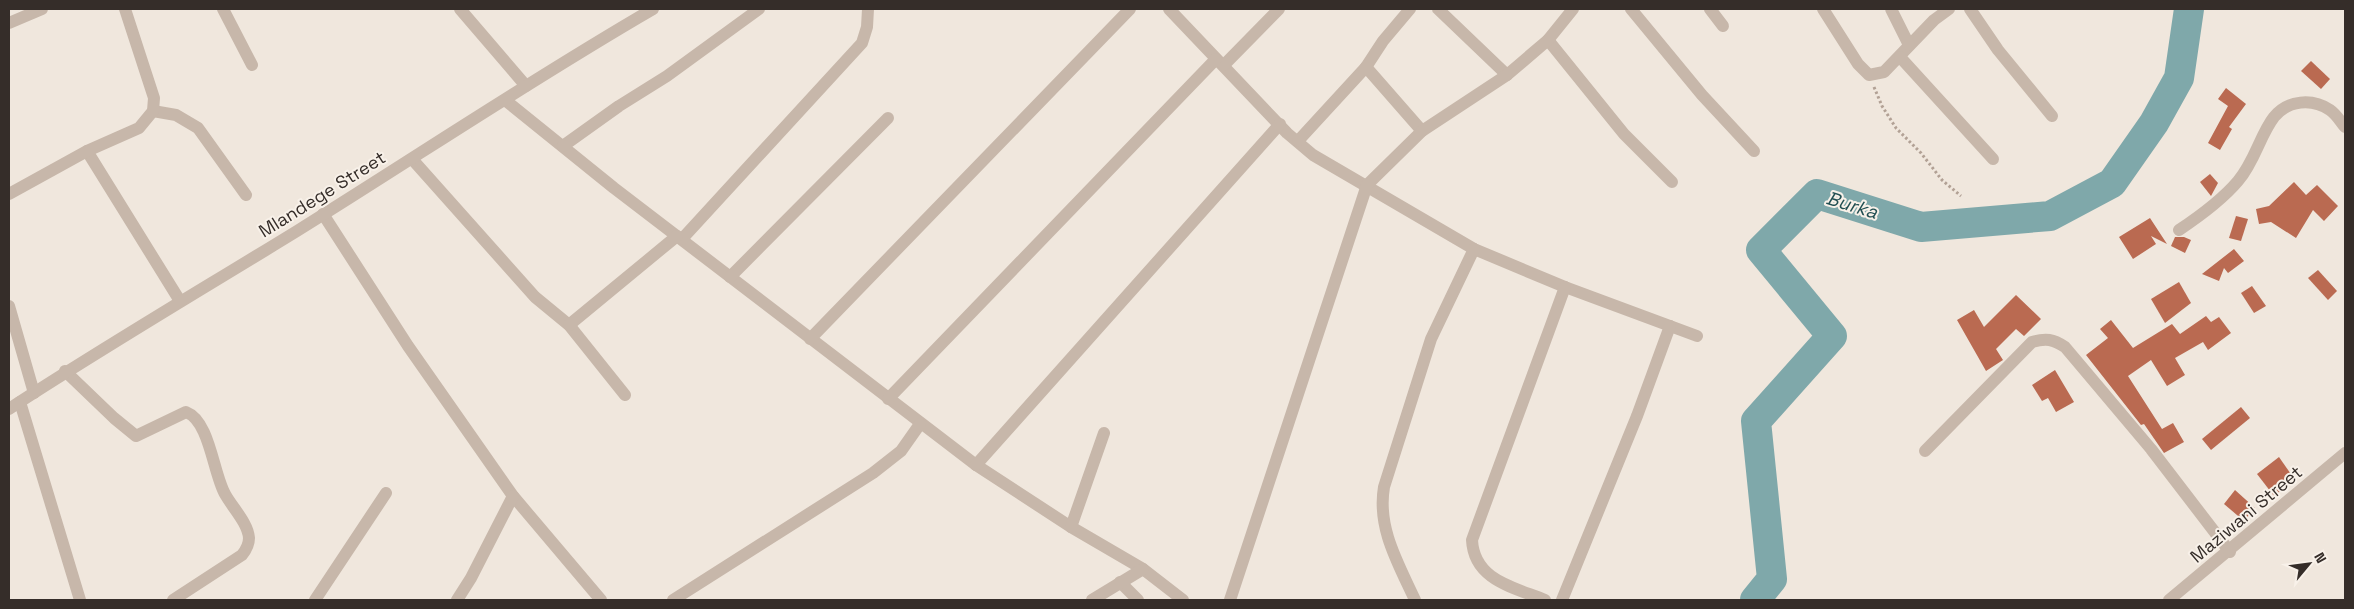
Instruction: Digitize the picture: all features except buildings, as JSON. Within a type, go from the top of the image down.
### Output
[{"type":"street","points":[[9,23],[42,9]]},
{"type":"street","points":[[9,194],[87,151],[129,134],[148,120],[153,111],[151,85],[125,9]]},
{"type":"street","points":[[223,9],[252,65]]},
{"type":"street","points":[[460,9],[526,86]]},
{"type":"street","name":"Mlandege Street","points":[[14,406],[65,372],[324,214],[526,86],[653,9]]},
{"type":"street","points":[[563,146],[619,106],[667,76],[759,9]]},
{"type":"street","points":[[569,325],[680,238],[862,43],[867,27],[868,9]]},
{"type":"street","points":[[810,339],[1130,9]]},
{"type":"street","points":[[1169,9],[1280,124],[1313,155],[1474,249],[1564,287],[1697,336]]},
{"type":"street","points":[[888,399],[1220,62],[1278,9]]},
{"type":"street","points":[[1298,141],[1366,67],[1383,41],[1410,9]]},
{"type":"street","points":[[1438,9],[1507,75]]},
{"type":"street","points":[[1230,600],[1366,185],[1422,131],[1507,75],[1548,40],[1573,9]]},
{"type":"street","points":[[1631,9],[1702,95],[1754,151]]},
{"type":"street","points":[[1710,9],[1723,26]]},
{"type":"street","points":[[1823,9],[1858,64],[1869,75],[1884,72],[1934,20],[1949,9]]},
{"type":"street","points":[[1892,9],[1909,45]]},
{"type":"street","points":[[1970,9],[1998,50],[2052,116]]},
{"type":"street","points":[[1548,40],[1624,134],[1672,182]]},
{"type":"street","points":[[1900,57],[1993,159]]},
{"type":"street","points":[[1366,67],[1422,131]]},
{"type":"street","points":[[505,100],[614,188],[920,424],[976,465],[1071,527],[1142,569],[1183,600]]},
{"type":"street","points":[[2179,230],[2197,218],[2238,182],[2249,166],[2274,116],[2285,107],[2296,103],[2318,104],[2331,110],[2345,126]]},
{"type":"street","points":[[153,111],[176,114],[198,128],[246,195]]},
{"type":"street","points":[[730,277],[888,118]]},
{"type":"street","points":[[976,465],[1280,124]]},
{"type":"street","points":[[87,151],[180,301]]},
{"type":"street","points":[[412,159],[535,297],[569,325],[625,395]]},
{"type":"street","points":[[324,214],[408,346],[513,496],[601,600]]},
{"type":"street","points":[[1416,600],[1386,533],[1382,501],[1384,486],[1430,339],[1474,249]]},
{"type":"street","points":[[1544,600],[1488,576],[1475,560],[1472,540],[1564,287]]},
{"type":"street","points":[[9,306],[34,393]]},
{"type":"street","points":[[1562,600],[1637,416],[1670,326]]},
{"type":"street","points":[[1925,451],[2032,342],[2043,339],[2054,340],[2065,347],[2151,449],[2230,552]]},
{"type":"street","points":[[65,372],[136,436],[186,412],[193,414],[206,436],[224,492],[247,529],[249,539],[242,555],[173,600]]},
{"type":"street","points":[[14,406],[80,600]]},
{"type":"street","points":[[673,600],[873,473],[901,450],[920,424]]},
{"type":"street","points":[[1071,527],[1104,433]]},
{"type":"street","name":"Maziwani Street","points":[[2169,600],[2230,552],[2345,453]]},
{"type":"street","points":[[316,600],[386,494]]},
{"type":"street","points":[[457,600],[471,578],[513,496]]},
{"type":"street","points":[[1092,600],[1142,569]]},
{"type":"street","points":[[1120,582],[1138,600]]},
{"type":"path","points":[[1869,75],[1882,106],[1896,128],[1921,153],[1942,180],[1961,196]]},
{"type":"waterway","name":"Burka","points":[[1755,600],[1772,579],[1756,421],[1832,336],[1761,250],[1817,194],[1921,227],[2050,216],[2112,183],[2154,123],[2179,78],[2189,9]]}]
